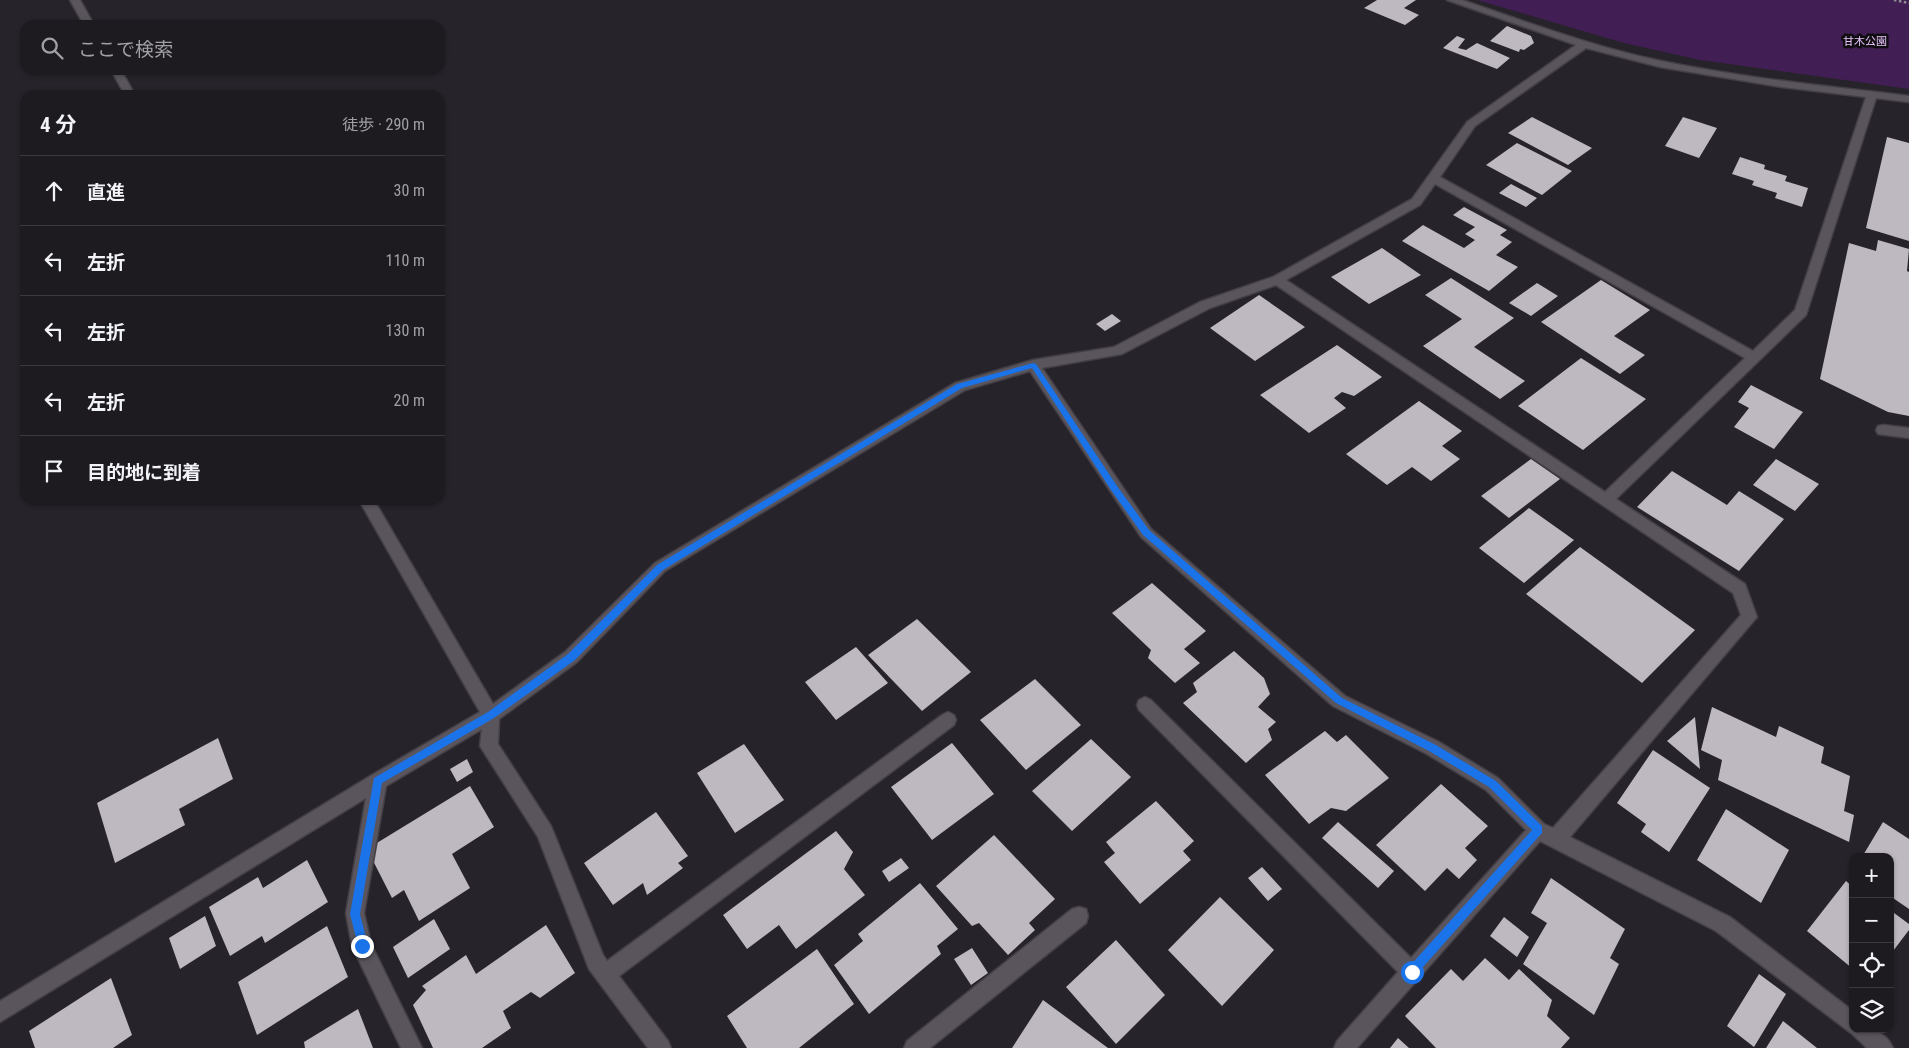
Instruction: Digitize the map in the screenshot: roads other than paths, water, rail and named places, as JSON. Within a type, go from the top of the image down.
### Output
[{"type":"street","points":[[75,0],[86,20]]},
{"type":"street","points":[[1452,0],[1584,44],[1660,64],[1782,84],[1909,99]]},
{"type":"street","points":[[0,1012],[378,781],[491,715],[571,657],[660,567],[960,386],[1033,365],[1117,352],[1205,305],[1277,280],[1416,202],[1471,124],[1584,44]]},
{"type":"street","points":[[119,75],[127,90]]},
{"type":"street","points":[[1606,500],[1801,312],[1872,94]]},
{"type":"street","points":[[1433,178],[1755,358]]},
{"type":"street","points":[[1277,280],[1738,589],[1749,617],[1556,839]]},
{"type":"street","points":[[1033,365],[1146,533],[1339,701],[1433,748],[1492,784],[1538,830],[1723,924],[1849,1021]]},
{"type":"street","points":[[1883,430],[1909,433]]},
{"type":"street","points":[[369,505],[491,715],[489,746],[545,832],[596,962],[661,1048]]},
{"type":"street","points":[[1145,705],[1412,972]]},
{"type":"street","points":[[605,974],[948,720]]},
{"type":"street","points":[[378,781],[355,914],[362,946],[412,1048]]},
{"type":"street","points":[[1344,1048],[1538,830]]},
{"type":"street","points":[[914,1048],[1079,916]]},
{"type":"street","points":[[1864,1033],[1883,1048]]},
{"type":"park label","name":"甘木公園","points":[[1865,41]]}]
